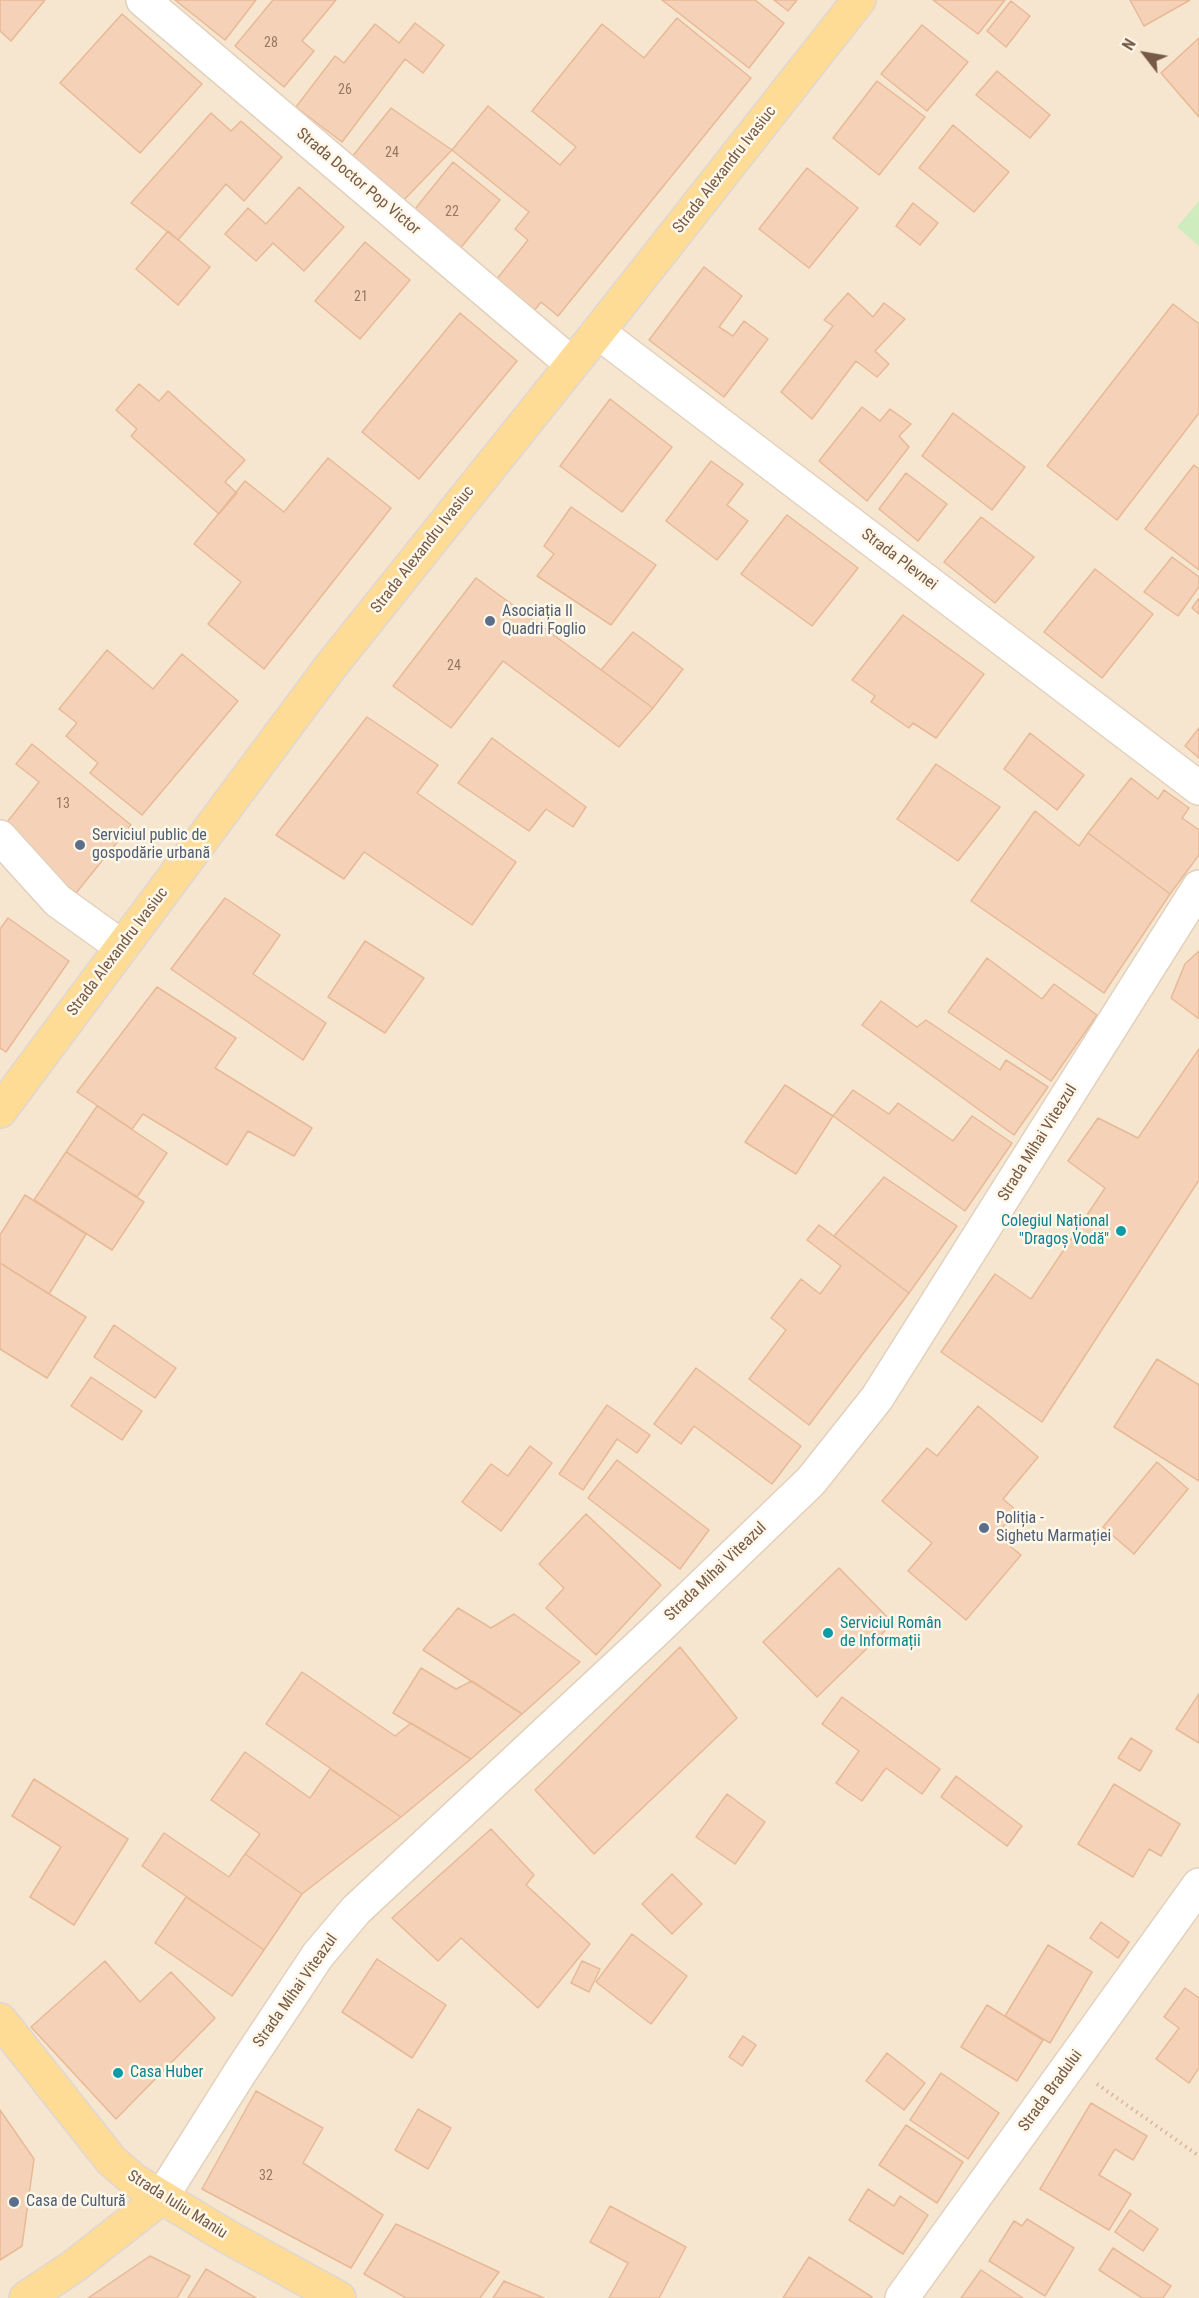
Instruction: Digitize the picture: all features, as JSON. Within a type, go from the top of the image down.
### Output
[{"type":"main road","name":"Strada Alexandru Ivasiuc","points":[[0,1111],[331,666],[859,0]]},
{"type":"main road","name":"Strada Iuliu Maniu","points":[[0,2020],[111,2160],[135,2181],[161,2198],[339,2298]]},
{"type":"main road","points":[[26,2298],[74,2266],[161,2198]]},
{"type":"street","name":"Strada Doctor Pop Victor","points":[[143,0],[572,364]]},
{"type":"street","name":"Strada Plevnei","points":[[598,332],[1199,788]]},
{"type":"street","points":[[0,837],[58,901],[122,946]]},
{"type":"street","name":"Strada Mihai Viteazul","points":[[161,2198],[241,2070],[318,1955],[356,1910],[660,1626],[811,1481],[832,1456],[883,1388],[1199,887]]},
{"type":"street","name":"Strada Bradului","points":[[902,2298],[1199,1885]]},
{"type":"path","points":[[1070,2065],[1199,2156]]},
{"type":"shaded area","points":[[0,0],[1199,0],[1199,2298],[0,2298]]},
{"type":"green space","points":[[1199,201],[1199,246],[1177,227]]},
{"type":"building","points":[[0,0],[45,0],[11,41],[0,31]]},
{"type":"building","points":[[175,0],[256,0],[225,40]]},
{"type":"building","points":[[273,0],[336,0],[302,41],[314,51],[284,87],[235,46]]},
{"type":"building","points":[[662,0],[755,0],[784,23],[749,68]]},
{"type":"building","points":[[774,0],[797,0],[788,11]]},
{"type":"building","points":[[933,0],[1005,0],[978,34]]},
{"type":"building","points":[[1130,0],[1190,0],[1144,26]]},
{"type":"building","points":[[1011,1],[1030,16],[1006,47],[987,31]]},
{"type":"building","points":[[122,14],[202,84],[140,153],[60,83]]},
{"type":"building","points":[[677,18],[751,78],[558,316],[541,302],[530,316],[492,285],[528,240],[515,229],[529,212],[452,150],[488,106],[560,165],[576,147],[532,111],[602,24],[644,58]]},
{"type":"building","points":[[415,23],[444,45],[423,73],[405,59],[342,142],[296,107],[335,56],[344,63],[375,24],[399,43]]},
{"type":"building","points":[[922,25],[968,62],[927,111],[881,74]]},
{"type":"building","points":[[1199,38],[1199,117],[1161,73]]},
{"type":"building","points":[[997,71],[1050,115],[1030,138],[976,95]]},
{"type":"building","points":[[877,81],[925,117],[879,175],[833,138]]},
{"type":"building","points":[[391,108],[452,150],[400,204],[348,162]]},
{"type":"building","points":[[211,113],[231,131],[241,121],[282,157],[244,201],[226,184],[178,240],[131,203]]},
{"type":"building","points":[[953,125],[1009,172],[974,212],[919,168]]},
{"type":"building","points":[[453,162],[500,200],[458,251],[411,214]]},
{"type":"building","points":[[807,168],[858,208],[809,268],[759,229]]},
{"type":"building","points":[[299,187],[344,227],[304,271],[273,243],[256,261],[225,234],[248,208],[266,224]]},
{"type":"building","points":[[913,203],[938,223],[920,245],[896,226]]},
{"type":"building","points":[[168,231],[210,267],[178,305],[136,269]]},
{"type":"building","points":[[365,242],[410,280],[360,339],[315,301]]},
{"type":"building","points":[[704,267],[742,296],[719,327],[733,336],[744,321],[768,339],[724,397],[649,340]]},
{"type":"building","points":[[848,293],[873,317],[884,303],[905,319],[875,351],[889,364],[877,377],[856,361],[812,419],[781,392],[833,326],[824,320]]},
{"type":"building","points":[[1173,304],[1199,324],[1199,413],[1117,520],[1047,466]]},
{"type":"building","points":[[460,313],[517,361],[419,479],[362,432]]},
{"type":"building","points":[[139,384],[159,401],[168,391],[245,460],[225,482],[237,493],[219,514],[131,436],[137,429],[116,410]]},
{"type":"building","points":[[610,399],[672,447],[622,512],[560,466]]},
{"type":"building","points":[[862,407],[880,421],[890,409],[911,424],[899,436],[909,447],[867,501],[819,461]]},
{"type":"building","points":[[953,413],[1025,467],[992,510],[922,456]]},
{"type":"building","points":[[328,458],[391,508],[264,669],[208,624],[241,582],[194,544],[245,481],[284,512]]},
{"type":"building","points":[[711,461],[743,484],[727,505],[748,521],[717,560],[666,521]]},
{"type":"building","points":[[1194,465],[1199,469],[1199,570],[1145,529]]},
{"type":"building","points":[[906,473],[947,504],[918,541],[879,509]]},
{"type":"building","points":[[571,507],[656,565],[611,625],[537,576],[554,554],[544,546]]},
{"type":"building","points":[[787,515],[858,568],[812,626],[741,574]]},
{"type":"building","points":[[981,517],[1034,557],[995,603],[944,562]]},
{"type":"building","points":[[1172,557],[1199,577],[1199,587],[1178,616],[1144,592]]},
{"type":"building","points":[[1095,569],[1153,614],[1102,678],[1044,632]]},
{"type":"building","points":[[476,578],[653,708],[619,747],[503,661],[451,728],[393,686]]},
{"type":"building","points":[[1199,598],[1199,614],[1192,608]]},
{"type":"building","points":[[903,615],[984,674],[936,738],[913,723],[909,728],[871,702],[875,696],[852,680]]},
{"type":"building","points":[[633,632],[683,669],[653,708],[601,670]]},
{"type":"building","points":[[107,650],[153,689],[182,654],[238,701],[142,815],[90,773],[98,763],[66,736],[77,723],[59,709]]},
{"type":"building","points":[[367,717],[438,765],[417,793],[516,862],[472,925],[364,852],[344,879],[276,835]]},
{"type":"building","points":[[1199,728],[1199,758],[1185,746]]},
{"type":"building","points":[[1030,733],[1084,775],[1057,810],[1004,769]]},
{"type":"building","points":[[492,738],[586,807],[573,827],[546,809],[529,831],[458,783]]},
{"type":"building","points":[[32,744],[131,825],[76,893],[0,831],[39,782],[16,764]]},
{"type":"building","points":[[936,764],[1000,807],[958,861],[897,819]]},
{"type":"building","points":[[1131,778],[1158,799],[1164,790],[1189,808],[1182,818],[1199,830],[1199,855],[1170,894],[1088,833]]},
{"type":"building","points":[[1035,811],[1079,846],[1088,833],[1170,894],[1104,993],[971,901]]},
{"type":"building","points":[[225,898],[280,935],[253,974],[326,1023],[303,1060],[171,969]]},
{"type":"building","points":[[8,918],[69,961],[6,1052],[0,1048],[0,929]]},
{"type":"building","points":[[365,941],[424,978],[385,1033],[328,997]]},
{"type":"building","points":[[1199,951],[1199,1019],[1171,998],[1185,964]]},
{"type":"building","points":[[987,958],[1042,999],[1054,984],[1097,1015],[1051,1081],[948,1012]]},
{"type":"building","points":[[157,987],[236,1038],[215,1068],[312,1128],[294,1156],[248,1131],[227,1165],[143,1114],[132,1129],[77,1092]]},
{"type":"building","points":[[881,1001],[917,1027],[926,1020],[1000,1070],[1006,1060],[1048,1087],[1014,1135],[862,1025]]},
{"type":"building","name":"Colegiul Național \"Dragoș Vodă\"","points":[[1199,1049],[1199,1180],[1042,1422],[941,1352],[995,1274],[1031,1299],[1105,1188],[1068,1161],[1098,1118],[1138,1138]]},
{"type":"building","points":[[785,1085],[833,1116],[796,1174],[745,1142]]},
{"type":"building","points":[[853,1090],[889,1114],[898,1103],[953,1141],[972,1116],[1012,1143],[965,1211],[833,1116]]},
{"type":"building","points":[[97,1106],[167,1153],[137,1197],[66,1152]]},
{"type":"building","points":[[66,1152],[144,1202],[112,1250],[34,1200]]},
{"type":"building","points":[[884,1177],[957,1226],[909,1293],[834,1236]]},
{"type":"building","points":[[25,1195],[86,1234],[49,1294],[0,1263],[0,1235]]},
{"type":"building","points":[[819,1225],[909,1293],[809,1425],[749,1379],[786,1330],[771,1318],[801,1279],[820,1294],[841,1266],[807,1240]]},
{"type":"building","points":[[0,1263],[86,1317],[47,1378],[0,1349]]},
{"type":"building","points":[[114,1325],[176,1368],[155,1398],[94,1357]]},
{"type":"building","points":[[1157,1359],[1199,1385],[1199,1481],[1114,1427]]},
{"type":"building","points":[[696,1368],[801,1446],[772,1484],[694,1426],[681,1444],[654,1424]]},
{"type":"building","points":[[91,1377],[142,1411],[122,1440],[71,1406]]},
{"type":"building","points":[[607,1405],[650,1435],[637,1453],[617,1439],[583,1490],[559,1474]]},
{"type":"building","points":[[978,1406],[1038,1457],[1003,1499],[1017,1511],[996,1535],[1021,1555],[966,1620],[908,1571],[932,1543],[882,1501],[927,1448],[937,1456]]},
{"type":"building","points":[[530,1446],[552,1463],[501,1531],[462,1502],[491,1464],[508,1476]]},
{"type":"building","points":[[617,1460],[709,1530],[680,1569],[588,1498]]},
{"type":"building","points":[[1157,1462],[1188,1489],[1134,1554],[1103,1527]]},
{"type":"building","points":[[586,1514],[661,1585],[596,1655],[546,1608],[564,1588],[539,1564]]},
{"type":"building","name":"Serviciul Român de Informații","points":[[839,1568],[893,1623],[817,1697],[763,1642]]},
{"type":"building","points":[[458,1608],[491,1628],[514,1614],[580,1662],[522,1714],[423,1650]]},
{"type":"building","points":[[680,1647],[737,1718],[594,1854],[535,1790]]},
{"type":"building","points":[[421,1668],[456,1689],[472,1681],[522,1714],[471,1759],[393,1713]]},
{"type":"building","points":[[302,1672],[395,1736],[411,1723],[471,1759],[401,1817],[266,1724]]},
{"type":"building","points":[[1199,1694],[1199,1743],[1176,1729]]},
{"type":"building","points":[[842,1697],[940,1769],[922,1794],[886,1768],[862,1801],[836,1783],[859,1751],[822,1724]]},
{"type":"building","points":[[1131,1738],[1152,1751],[1140,1771],[1118,1758]]},
{"type":"building","points":[[245,1752],[310,1798],[330,1769],[401,1817],[302,1894],[245,1854],[260,1834],[211,1800]]},
{"type":"building","points":[[956,1776],[1022,1826],[1007,1846],[941,1797]]},
{"type":"building","points":[[34,1779],[128,1839],[74,1925],[30,1897],[61,1847],[12,1816]]},
{"type":"building","points":[[1114,1784],[1180,1824],[1161,1856],[1149,1849],[1133,1877],[1078,1844]]},
{"type":"building","points":[[727,1794],[765,1822],[735,1864],[696,1837]]},
{"type":"building","points":[[491,1829],[534,1875],[526,1885],[590,1944],[538,2008],[461,1938],[438,1961],[392,1918]]},
{"type":"building","points":[[164,1833],[229,1877],[245,1854],[302,1894],[264,1950],[142,1866]]},
{"type":"building","points":[[672,1874],[702,1904],[672,1934],[642,1904]]},
{"type":"building","points":[[186,1897],[264,1950],[232,1996],[155,1943]]},
{"type":"building","points":[[1101,1922],[1129,1942],[1118,1958],[1090,1938]]},
{"type":"building","points":[[632,1934],[687,1976],[651,2024],[596,1982]]},
{"type":"building","points":[[1048,1945],[1092,1972],[1050,2043],[1005,2016]]},
{"type":"building","points":[[377,1959],[446,2005],[412,2058],[342,2012]]},
{"type":"building","name":"Casa Huber","points":[[105,1961],[140,2002],[171,1972],[215,2018],[116,2119],[31,2027]]},
{"type":"building","points":[[582,1961],[600,1969],[589,1992],[571,1983]]},
{"type":"building","points":[[1185,1988],[1199,1998],[1199,2068],[1189,2083],[1156,2059],[1179,2028],[1164,2017]]},
{"type":"building","points":[[987,2005],[1043,2040],[1017,2081],[961,2047]]},
{"type":"building","points":[[743,2036],[756,2045],[742,2066],[729,2057]]},
{"type":"building","points":[[887,2053],[925,2083],[904,2110],[866,2081]]},
{"type":"building","points":[[941,2073],[999,2113],[968,2159],[910,2120]]},
{"type":"building","points":[[256,2091],[323,2128],[303,2163],[383,2215],[351,2268],[202,2189]]},
{"type":"building","points":[[1091,2103],[1147,2136],[1133,2160],[1115,2149],[1099,2175],[1131,2194],[1109,2230],[1040,2189]]},
{"type":"building","points":[[418,2109],[451,2128],[428,2169],[395,2150]]},
{"type":"building","name":"Casa de Cultură","points":[[0,2110],[34,2159],[22,2246],[0,2260]]},
{"type":"building","points":[[906,2125],[963,2162],[937,2203],[879,2165]]},
{"type":"building","points":[[868,2189],[894,2206],[900,2196],[928,2215],[903,2254],[849,2220]]},
{"type":"building","points":[[610,2206],[686,2247],[659,2298],[609,2298],[628,2263],[590,2242]]},
{"type":"building","points":[[1130,2210],[1158,2229],[1143,2251],[1115,2232]]},
{"type":"building","points":[[1027,2219],[1074,2248],[1045,2296],[989,2261],[1014,2221],[1022,2226]]},
{"type":"building","points":[[396,2224],[499,2272],[480,2298],[406,2298],[364,2274]]},
{"type":"building","points":[[1113,2248],[1171,2286],[1163,2298],[1142,2298],[1099,2270]]},
{"type":"building","points":[[150,2256],[190,2276],[177,2298],[88,2298]]},
{"type":"building","points":[[809,2257],[872,2297],[783,2298]]},
{"type":"building","points":[[206,2269],[256,2298],[188,2298]]},
{"type":"building","points":[[981,2270],[1023,2298],[961,2298]]},
{"type":"building","points":[[504,2281],[544,2298],[493,2298]]},
{"type":"place","name":"Asociația Il Quadri Foglio","points":[[490,621]]},
{"type":"place","name":"Serviciul public de gospodărie urbană","points":[[80,845]]},
{"type":"place","name":"Colegiul Național \"Dragoș Vodă\"","points":[[1121,1231]]},
{"type":"place","name":"Poliția - Sighetu Marmației","points":[[984,1528]]},
{"type":"place","name":"Serviciul Român de Informații","points":[[828,1633]]},
{"type":"place","name":"Casa Huber","points":[[118,2073]]},
{"type":"place","name":"Casa de Cultură","points":[[14,2202]]}]
